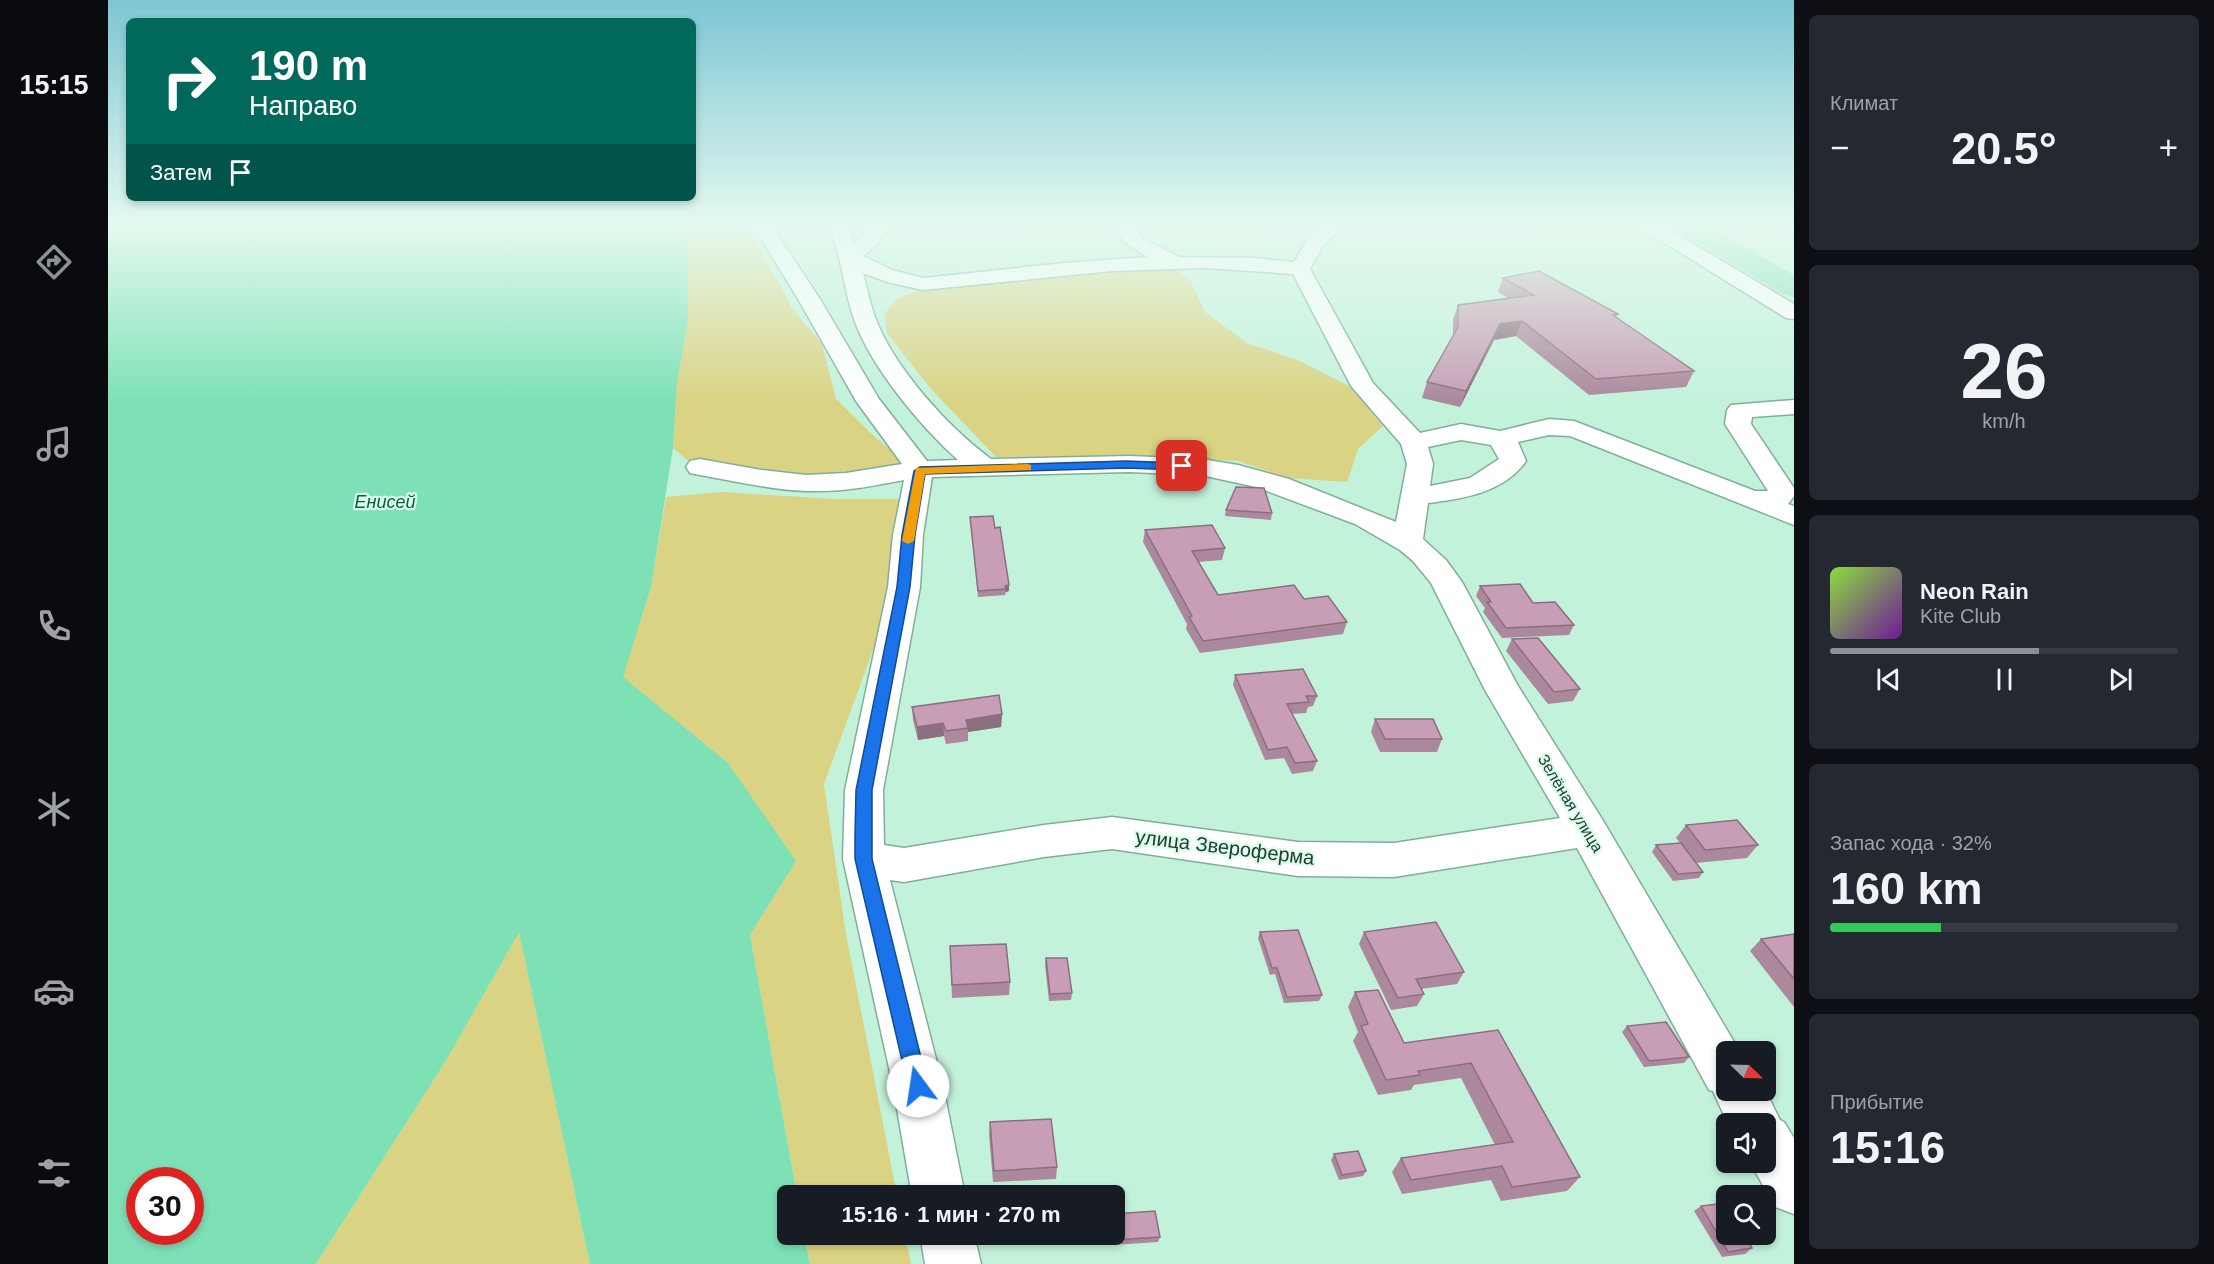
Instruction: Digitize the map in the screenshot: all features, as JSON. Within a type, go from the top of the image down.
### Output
[{"type":"street","points":[[800,284],[868,401],[920,471],[908,535],[904,587],[864,790],[864,859],[918,1086],[937,1185]]},
{"type":"street","points":[[867,284],[877,300],[872,335],[916,402],[947,438],[986,469]]},
{"type":"street","points":[[877,300],[923,284]]},
{"type":"street","points":[[1309,284],[1363,386],[1414,442],[1420,464],[1408,539]]},
{"type":"street","points":[[1746,284],[1794,313]]},
{"type":"street","points":[[1753,499],[1776,500],[1783,492],[1738,424],[1740,410],[1794,407]]},
{"type":"street","points":[[1414,442],[1461,432],[1500,439],[1549,427],[1574,429],[1794,516]]},
{"type":"street","points":[[1415,496],[1453,492],[1484,484],[1500,474],[1513,461],[1509,450],[1500,439]]},
{"type":"street","name":"Зелёная улица","points":[[700,467],[781,481],[820,483],[874,479],[920,471],[1126,465],[1221,470],[1287,487],[1366,518],[1408,539],[1436,566],[1446,582],[1503,690],[1588,830],[1716,1055]]},
{"type":"street","name":"улица Звероферма","points":[[864,859],[904,865],[1044,841],[1112,833],[1298,859],[1394,860],[1588,830]]},
{"type":"street","points":[[1776,1157],[1794,1188]]},
{"type":"street","points":[[949,1245],[953,1264]]},
{"type":"shaded area","points":[[688,284],[779,284],[792,308],[822,344],[836,399],[877,439],[899,456],[897,473],[828,477],[687,460],[673,448],[677,382],[688,321]]},
{"type":"shaded area","points":[[966,284],[1192,284],[1205,312],[1247,343],[1297,360],[1349,386],[1383,426],[1358,449],[1347,482],[1288,478],[1238,461],[1149,457],[996,457],[931,389],[887,333],[885,313],[898,298],[926,288]]},
{"type":"shaded area","points":[[721,492],[835,499],[901,499],[885,617],[824,784],[846,934],[895,1185],[795,1185],[750,935],[796,861],[622,677],[651,587],[666,497]]},
{"type":"shaded area","points":[[519,931],[590,1264],[316,1264],[447,1059]]},
{"type":"shaded area","points":[[806,1245],[907,1245],[911,1264],[810,1264]]},
{"type":"water","name":"Енисей","points":[[108,284],[688,284],[688,321],[677,382],[673,448],[651,587],[623,677],[728,763],[796,861],[750,935],[795,1185],[777,1185],[777,1245],[806,1245],[810,1264],[590,1264],[519,932],[447,1059],[316,1264],[108,1264]]},
{"type":"building","points":[[1514,284],[1563,284],[1618,314],[1613,315],[1694,371],[1596,379],[1522,321],[1500,324],[1466,391],[1427,382],[1458,327],[1458,305],[1534,295]]},
{"type":"building","points":[[1236,487],[1264,488],[1272,513],[1226,510]]},
{"type":"building","points":[[993,516],[995,528],[1000,527],[1009,585],[1005,586],[1006,589],[978,591],[970,517]]},
{"type":"building","points":[[1212,525],[1225,548],[1192,551],[1218,595],[1294,585],[1304,599],[1328,596],[1347,622],[1203,641],[1189,617],[1192,616],[1145,530]]},
{"type":"building","points":[[1520,584],[1533,603],[1555,602],[1574,625],[1506,628],[1487,602],[1491,602],[1480,586]]},
{"type":"building","points":[[1538,638],[1580,689],[1554,692],[1512,639]]},
{"type":"building","points":[[1303,669],[1317,696],[1306,696],[1309,702],[1287,704],[1317,761],[1295,763],[1287,747],[1268,750],[1235,675]]},
{"type":"building","points":[[999,695],[1002,714],[966,720],[968,728],[946,731],[943,723],[917,727],[912,707]]},
{"type":"building","points":[[1375,719],[1433,719],[1442,739],[1385,739]]},
{"type":"building","points":[[1737,820],[1758,845],[1705,850],[1686,825]]},
{"type":"building","points":[[1681,843],[1703,872],[1678,874],[1656,845]]},
{"type":"building","points":[[1436,922],[1464,972],[1416,979],[1424,994],[1398,998],[1364,932]]},
{"type":"building","points":[[1298,930],[1322,995],[1287,997],[1277,968],[1272,968],[1260,932]]},
{"type":"building","points":[[1794,934],[1794,979],[1761,939]]},
{"type":"building","points":[[1006,944],[1010,982],[952,985],[950,946]]},
{"type":"building","points":[[1046,958],[1067,958],[1072,993],[1050,994]]},
{"type":"building","points":[[1378,990],[1404,1043],[1498,1030],[1580,1177],[1512,1187],[1502,1166],[1411,1180],[1401,1158],[1513,1142],[1471,1063],[1418,1071],[1420,1075],[1386,1080],[1361,1026],[1368,1024],[1355,992]]},
{"type":"building","points":[[1666,1022],[1689,1057],[1649,1061],[1627,1026]]},
{"type":"building","points":[[1051,1119],[1057,1167],[994,1171],[990,1122]]},
{"type":"building","points":[[1358,1151],[1366,1171],[1342,1175],[1334,1154]]},
{"type":"building","points":[[1716,1204],[1716,1232],[1701,1206]]},
{"type":"building","points":[[1155,1211],[1160,1237],[1125,1239],[1125,1213]]},
{"type":"building","points":[[1724,1245],[1750,1245],[1752,1248],[1728,1252]]},
{"type":"waterway","points":[[1787,284],[1794,288]]},
{"type":"slow traffic","points":[[908,541],[920,471],[1027,467]]},
{"type":"route","points":[[918,1086],[864,859],[864,790],[898,622],[904,587],[908,535],[920,471],[1126,465],[1182,466]]}]
